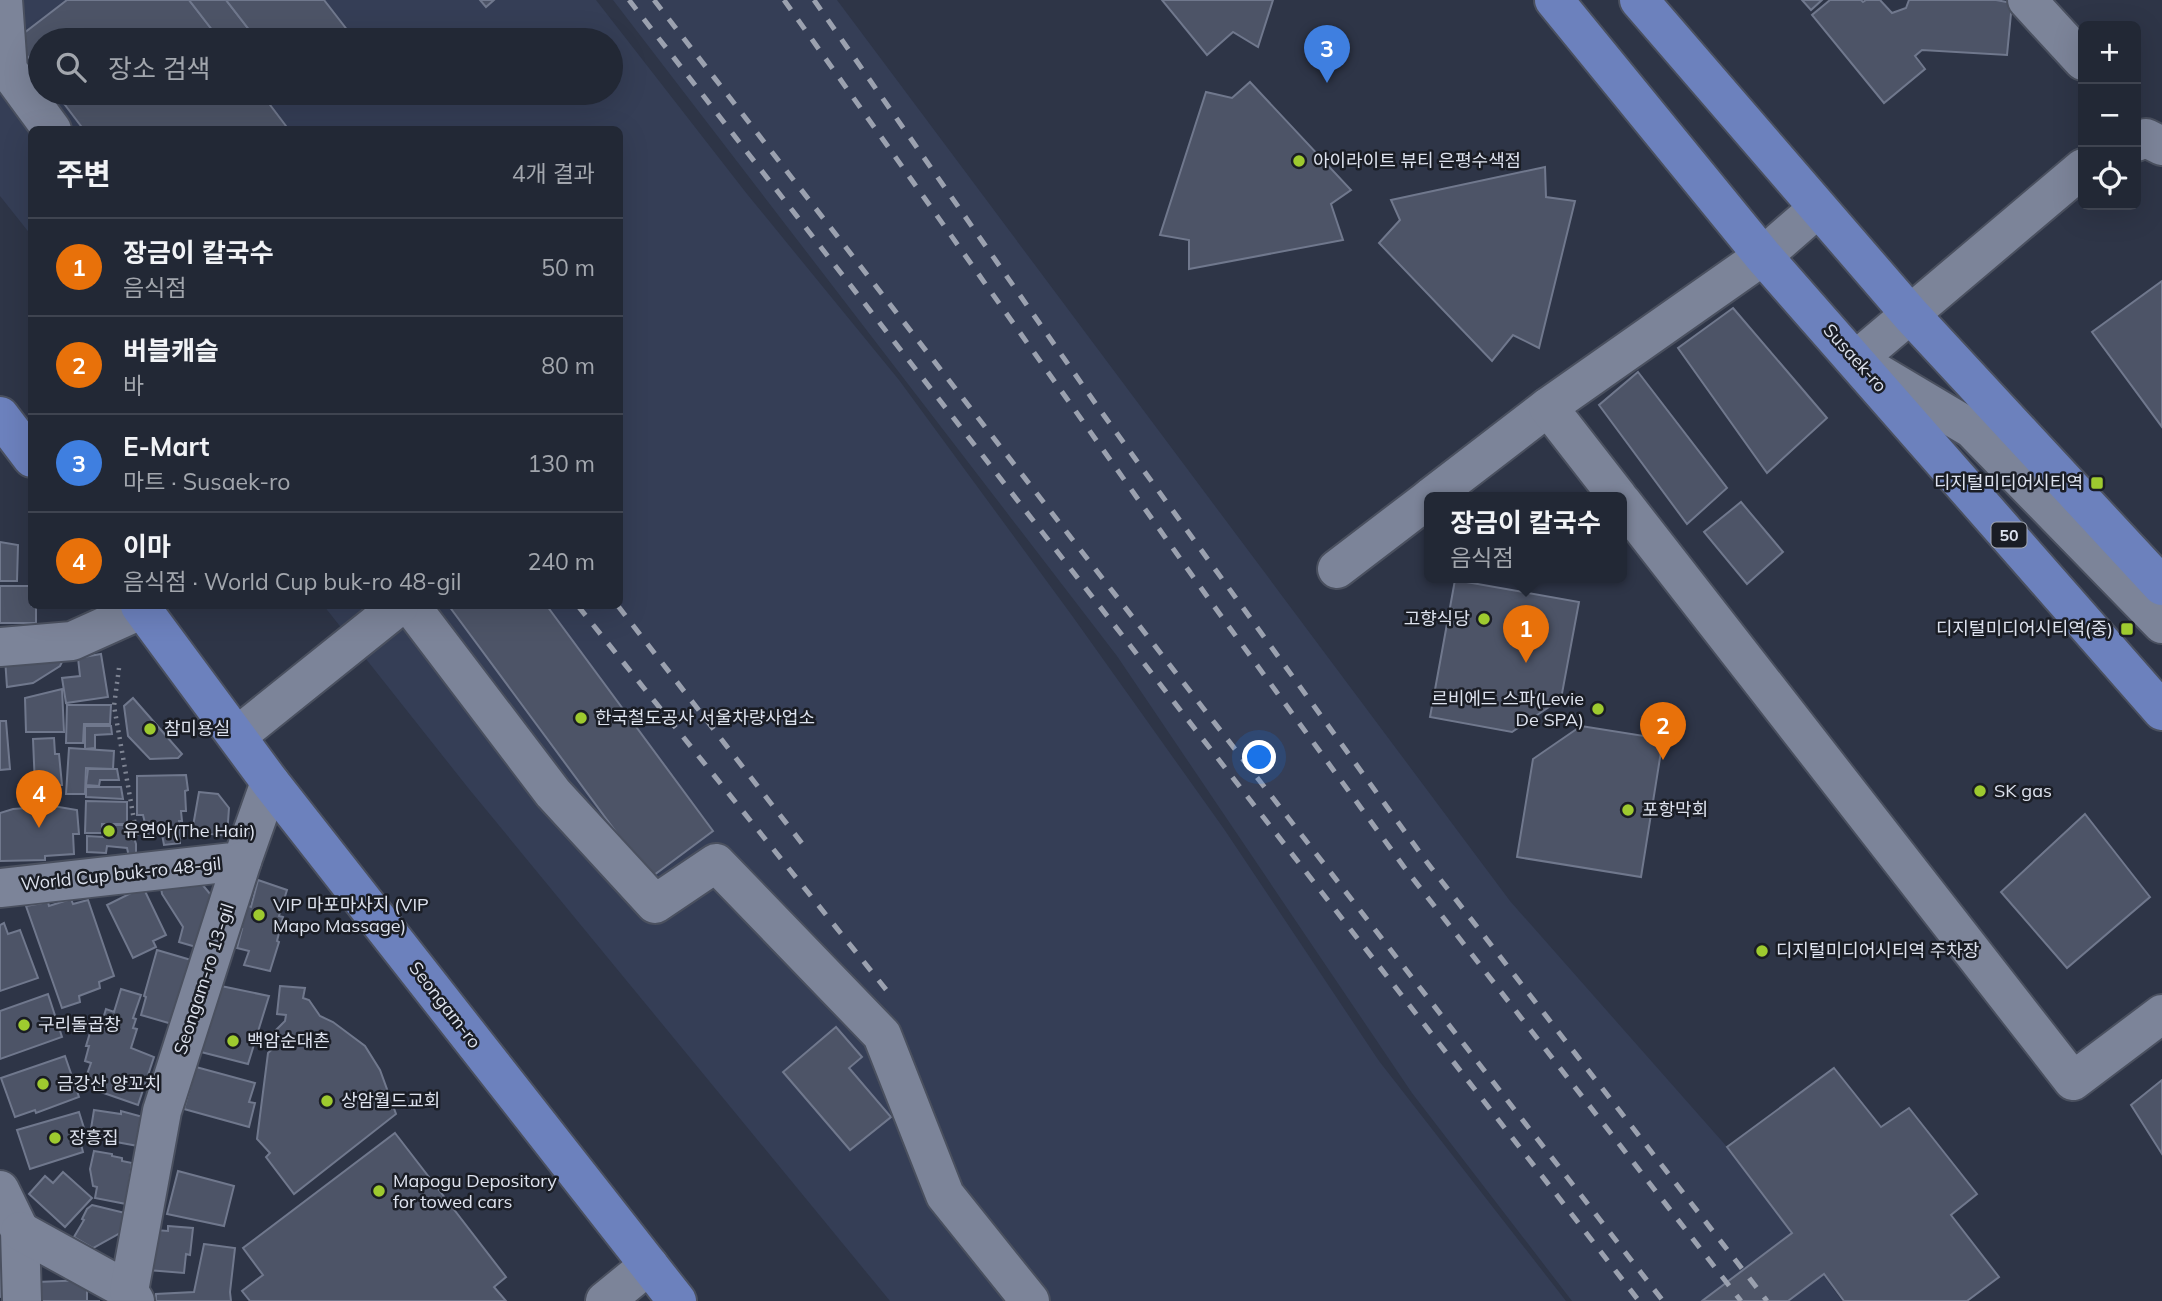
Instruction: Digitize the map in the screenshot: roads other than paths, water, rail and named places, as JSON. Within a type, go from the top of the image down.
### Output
[{"type":"main road","name":"Susaek-ro","points":[[1554,0],[1763,256],[2162,711]]},
{"type":"main road","points":[[1639,0],[1910,314],[2162,586]]},
{"type":"main road","points":[[0,416],[28,453]]},
{"type":"main road","name":"Seongam-ro","points":[[143,609],[270,782],[677,1301]]},
{"type":"street","points":[[3,0],[8,70],[28,97]]},
{"type":"street","points":[[2027,0],[2078,56]]},
{"type":"street","points":[[34,105],[49,126]]},
{"type":"street","points":[[2078,173],[1856,360],[1972,429],[2162,624]]},
{"type":"street","points":[[1438,492],[1548,407],[1763,256],[1817,209]]},
{"type":"street","points":[[1548,407],[1614,492]]},
{"type":"street","points":[[1337,569],[1424,502]]},
{"type":"street","points":[[1627,508],[2073,1081],[2162,1014]]},
{"type":"street","name":"Seongam-ro","points":[[0,647],[72,641],[138,609]]},
{"type":"street","points":[[237,736],[395,609]]},
{"type":"street","points":[[413,609],[553,793],[655,904],[716,863],[882,1035],[944,1195],[1030,1301]]},
{"type":"street","name":"World Cup buk-ro 48-gil","points":[[0,888],[242,861],[270,782]]},
{"type":"street","name":"Seongam-ro 13-gil","points":[[132,1296],[162,1111],[242,861]]},
{"type":"street","points":[[0,1190],[20,1231],[22,1301]]},
{"type":"street","points":[[20,1231],[132,1296]]},
{"type":"street","points":[[605,1301],[649,1265]]},
{"type":"railway","points":[[629,0],[1639,1301]]},
{"type":"railway","points":[[654,0],[1663,1301]]},
{"type":"railway","points":[[784,0],[1211,602],[1404,867],[1741,1301]]},
{"type":"railway","points":[[814,0],[1100,410],[1426,861],[1767,1301]]},
{"type":"railway","points":[[580,609],[892,997]]},
{"type":"railway","points":[[620,609],[804,846]]},
{"type":"place","name":"E-Mart","points":[[1327,83]]},
{"type":"place","name":"아이라이트 뷰티 은평수색점","points":[[1299,161]]},
{"type":"place","name":"디지털미디어시티역","points":[[2097,483]]},
{"type":"place","name":"고향식당","points":[[1484,619]]},
{"type":"place","name":"디지털미디어시티역(중)","points":[[2127,629]]},
{"type":"place","name":"장금이 칼국수","points":[[1526,663]]},
{"type":"place","name":"르비에드 스파(Levie De SPA)","points":[[1598,709]]},
{"type":"place","name":"한국철도공사 서울차량사업소","points":[[581,718]]},
{"type":"place","name":"참미용실","points":[[150,729]]},
{"type":"place","name":"버블캐슬","points":[[1663,760]]},
{"type":"place","name":"SK gas","points":[[1980,791]]},
{"type":"place","name":"포항막회","points":[[1628,810]]},
{"type":"place","name":"이마","points":[[39,828]]},
{"type":"place","name":"유연아(The Hair)","points":[[109,831]]},
{"type":"place","name":"VIP 마포마사지 (VIP Mapo Massage)","points":[[259,915]]},
{"type":"place","name":"디지털미디어시티역 주차장","points":[[1762,951]]},
{"type":"place","name":"구리돌곱창","points":[[24,1025]]},
{"type":"place","name":"백암순대촌","points":[[233,1041]]},
{"type":"place","name":"금강산 양꼬치","points":[[43,1084]]},
{"type":"place","name":"상암월드교회","points":[[327,1101]]},
{"type":"place","name":"장흥집","points":[[55,1138]]},
{"type":"place","name":"Mapogu Depository for towed cars","points":[[379,1191]]}]
